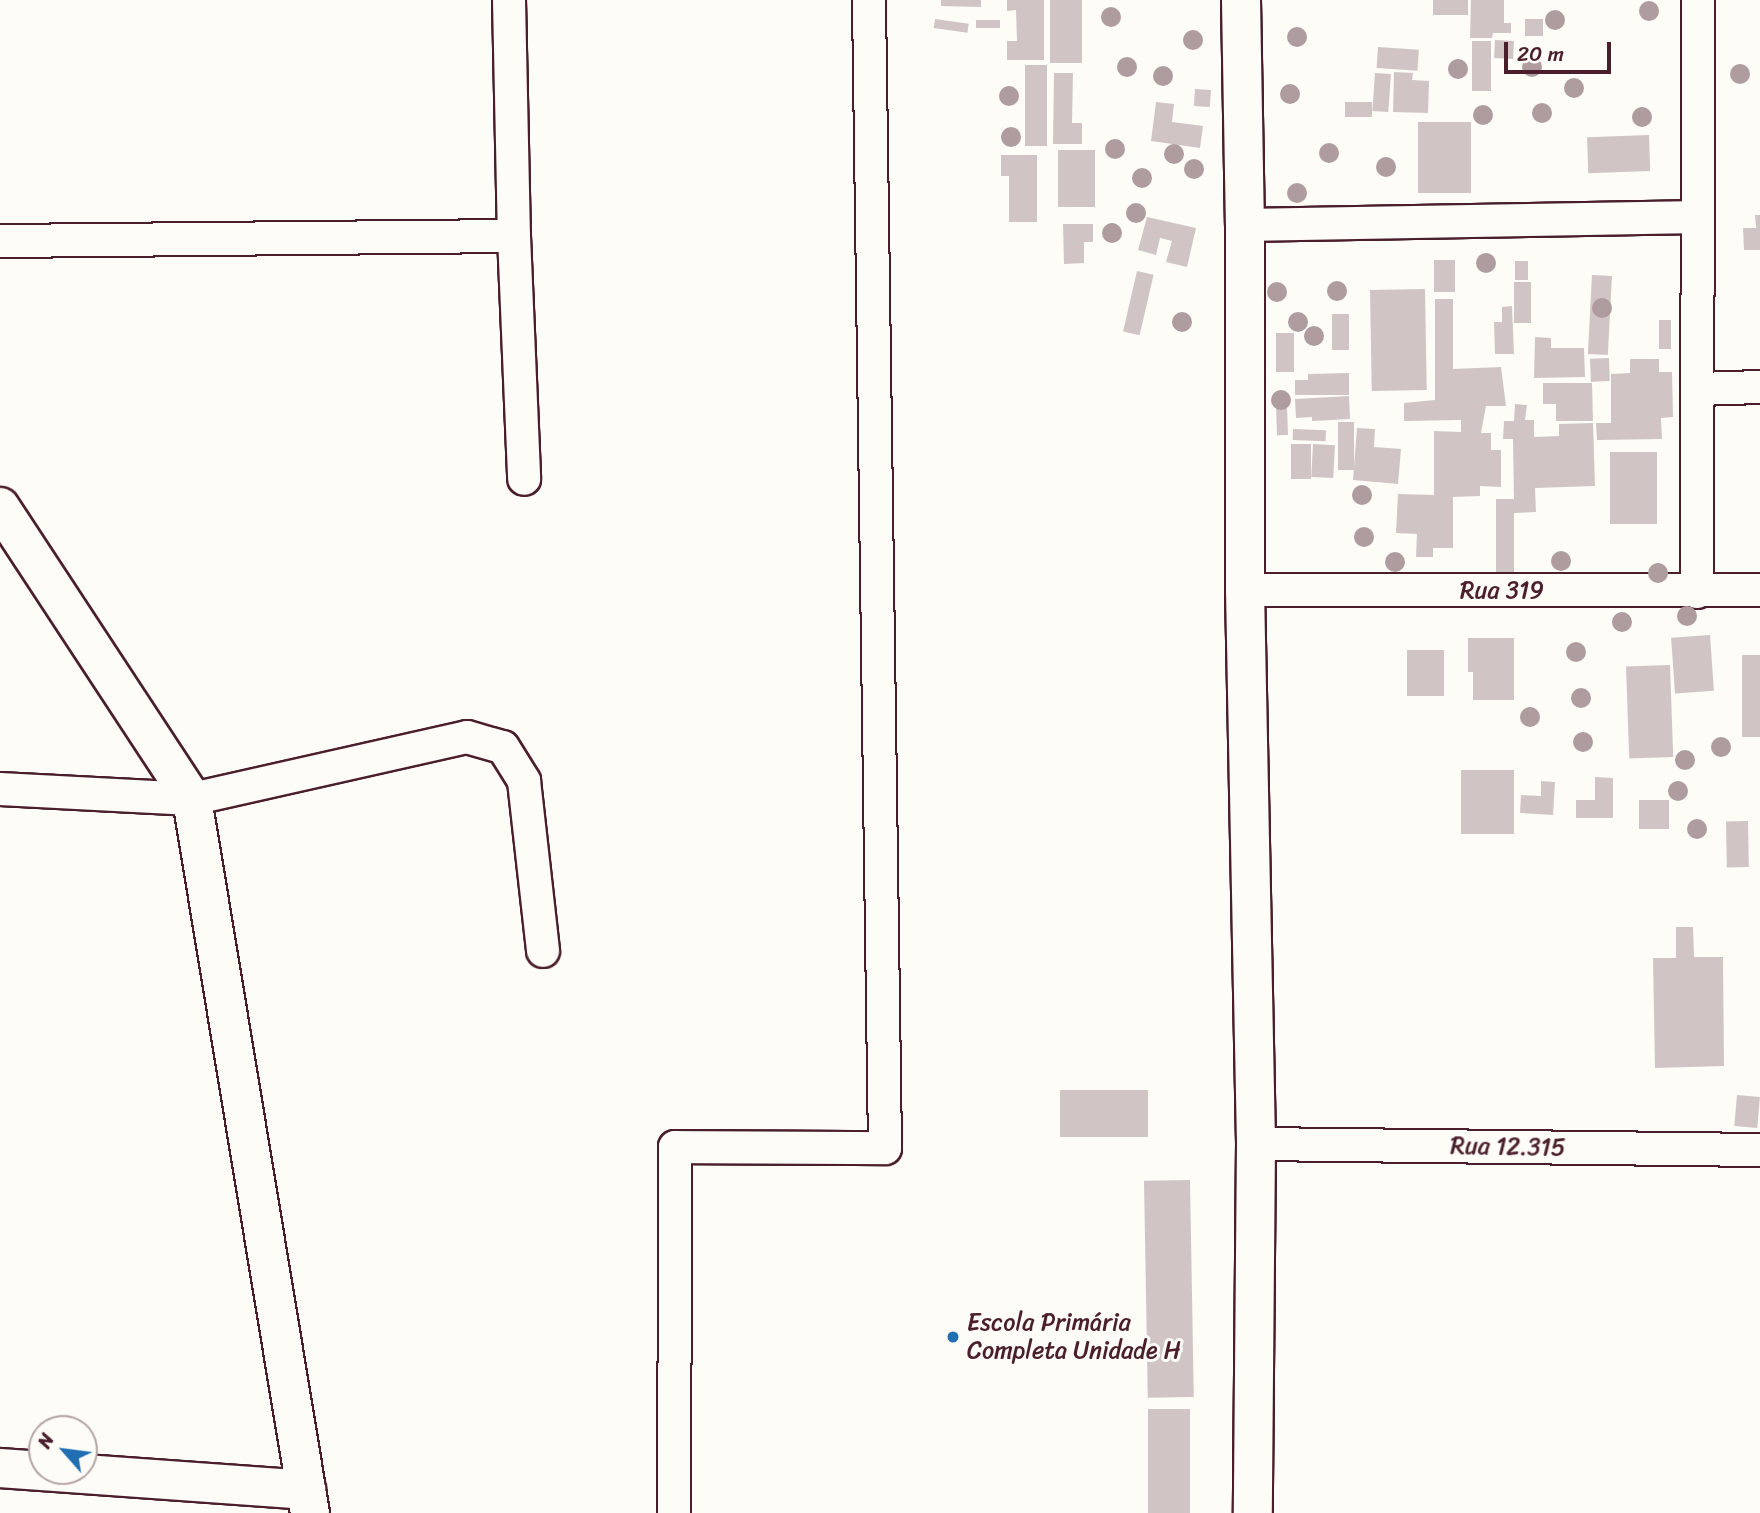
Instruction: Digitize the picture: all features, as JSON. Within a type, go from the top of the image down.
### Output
[{"type":"street","points":[[509,0],[514,236],[524,479]]},
{"type":"street","points":[[674,1513],[675,1147],[885,1148],[869,0]]},
{"type":"street","points":[[1241,0],[1245,225],[1245,590],[1256,1144],[1253,1513]]},
{"type":"street","points":[[1697,592],[1698,0]]},
{"type":"street","points":[[1245,225],[1698,217]]},
{"type":"street","points":[[0,241],[514,236]]},
{"type":"street","points":[[1699,389],[1760,387]]},
{"type":"street","points":[[0,507],[192,799],[308,1502],[0,1468]]},
{"type":"street","name":"Rua 319","points":[[1245,590],[1760,590]]},
{"type":"street","points":[[0,789],[192,799],[467,737],[503,747],[524,781],[543,951]]},
{"type":"street","name":"Rua 12.315","points":[[1256,1144],[1760,1150]]},
{"type":"building","points":[[941,0],[981,0],[981,7],[941,6]]},
{"type":"building","points":[[1007,0],[1044,0],[1044,60],[1007,60],[1007,41],[1017,41],[1016,10],[1007,11]]},
{"type":"building","points":[[1050,0],[1082,0],[1082,63],[1050,63]]},
{"type":"building","points":[[1433,0],[1468,0],[1468,15],[1433,15]]},
{"type":"building","points":[[1471,0],[1504,0],[1504,23],[1511,23],[1511,33],[1493,33],[1492,38],[1470,38]]},
{"type":"building","points":[[935,19],[969,24],[967,33],[934,28]]},
{"type":"building","points":[[1525,19],[1543,19],[1543,36],[1525,36]]},
{"type":"building","points":[[976,20],[1000,20],[1000,28],[976,28]]},
{"type":"building","points":[[1495,40],[1514,41],[1513,59],[1494,58]]},
{"type":"building","points":[[1472,41],[1491,41],[1491,91],[1472,91]]},
{"type":"building","points":[[1378,47],[1419,50],[1417,71],[1377,68]]},
{"type":"building","points":[[1025,65],[1047,65],[1047,146],[1025,146]]},
{"type":"building","points":[[1394,72],[1413,73],[1412,80],[1429,81],[1428,113],[1393,112]]},
{"type":"building","points":[[1054,73],[1073,73],[1072,123],[1082,123],[1082,144],[1053,144]]},
{"type":"building","points":[[1375,73],[1391,74],[1388,112],[1372,111]]},
{"type":"building","points":[[1195,89],[1211,90],[1210,107],[1194,106]]},
{"type":"building","points":[[1156,102],[1174,104],[1172,122],[1203,126],[1200,148],[1151,141]]},
{"type":"building","points":[[1345,102],[1372,102],[1372,117],[1345,117]]},
{"type":"building","points":[[1418,122],[1471,122],[1471,193],[1418,193]]},
{"type":"building","points":[[1649,135],[1650,171],[1588,173],[1587,137]]},
{"type":"building","points":[[1058,150],[1095,150],[1095,207],[1058,207]]},
{"type":"building","points":[[1001,155],[1037,155],[1037,222],[1009,222],[1009,176],[1001,176]]},
{"type":"building","points":[[1755,215],[1760,215],[1760,250],[1744,250],[1743,228],[1756,228]]},
{"type":"building","points":[[1147,217],[1196,228],[1187,267],[1166,262],[1172,241],[1160,238],[1156,255],[1138,250]]},
{"type":"building","points":[[1063,224],[1093,224],[1093,242],[1084,242],[1084,263],[1064,264]]},
{"type":"building","points":[[1434,260],[1455,260],[1455,292],[1434,292]]},
{"type":"building","points":[[1515,261],[1528,261],[1528,280],[1515,280]]},
{"type":"building","points":[[1137,271],[1154,275],[1140,335],[1123,331]]},
{"type":"building","points":[[1592,275],[1612,276],[1608,355],[1588,354]]},
{"type":"building","points":[[1514,282],[1531,282],[1531,323],[1514,323]]},
{"type":"building","points":[[1425,289],[1427,390],[1372,391],[1370,290]]},
{"type":"building","points":[[1435,299],[1453,299],[1453,369],[1501,367],[1506,406],[1486,406],[1481,433],[1491,433],[1491,450],[1501,450],[1501,487],[1480,486],[1480,496],[1453,497],[1453,548],[1433,548],[1433,557],[1416,557],[1417,534],[1396,533],[1398,494],[1434,495],[1434,431],[1461,432],[1461,420],[1404,421],[1404,403],[1435,400]]},
{"type":"building","points":[[1512,306],[1514,354],[1495,354],[1494,322],[1502,322],[1502,307]]},
{"type":"building","points":[[1332,314],[1349,314],[1349,350],[1332,350]]},
{"type":"building","points":[[1659,320],[1671,320],[1671,349],[1659,349]]},
{"type":"building","points":[[1276,333],[1294,333],[1294,372],[1276,372]]},
{"type":"building","points":[[1535,337],[1551,338],[1551,348],[1584,348],[1585,377],[1534,378]]},
{"type":"building","points":[[1609,358],[1610,381],[1591,382],[1590,359]]},
{"type":"building","points":[[1630,359],[1659,359],[1659,372],[1672,372],[1673,417],[1661,418],[1662,439],[1597,440],[1596,423],[1611,423],[1611,374],[1630,373]]},
{"type":"building","points":[[1349,373],[1349,395],[1295,395],[1295,380],[1308,380],[1308,374]]},
{"type":"building","points":[[1543,383],[1592,383],[1593,421],[1556,421],[1556,404],[1543,404]]},
{"type":"building","points":[[1349,396],[1350,419],[1312,421],[1312,417],[1296,418],[1295,399]]},
{"type":"building","points":[[1515,404],[1527,405],[1525,420],[1534,420],[1534,437],[1559,436],[1559,424],[1593,423],[1595,486],[1535,488],[1536,512],[1514,513],[1514,576],[1496,576],[1496,499],[1514,499],[1513,439],[1503,439],[1504,421],[1514,421]]},
{"type":"building","points":[[1276,406],[1287,406],[1288,435],[1277,435]]},
{"type":"building","points":[[1338,422],[1354,422],[1354,470],[1338,470]]},
{"type":"building","points":[[1357,428],[1375,429],[1374,447],[1401,449],[1398,484],[1353,480]]},
{"type":"building","points":[[1293,429],[1326,430],[1326,441],[1293,440]]},
{"type":"building","points":[[1291,444],[1311,444],[1311,479],[1291,479]]},
{"type":"building","points":[[1313,444],[1335,445],[1333,478],[1311,477]]},
{"type":"building","points":[[1610,452],[1657,452],[1657,524],[1610,524]]},
{"type":"building","points":[[1710,635],[1714,691],[1675,694],[1671,638]]},
{"type":"building","points":[[1468,638],[1514,638],[1514,700],[1473,700],[1473,672],[1468,672]]},
{"type":"building","points":[[1407,650],[1444,650],[1444,696],[1407,696]]},
{"type":"building","points":[[1742,655],[1760,655],[1760,737],[1742,737]]},
{"type":"building","points":[[1670,665],[1673,757],[1629,758],[1626,667]]},
{"type":"building","points":[[1461,770],[1514,770],[1514,834],[1461,834]]},
{"type":"building","points":[[1595,777],[1613,778],[1613,818],[1576,818],[1576,800],[1595,800]]},
{"type":"building","points":[[1541,781],[1555,782],[1553,815],[1520,813],[1521,795],[1541,796]]},
{"type":"building","points":[[1639,800],[1669,800],[1669,829],[1639,829]]},
{"type":"building","points":[[1726,821],[1748,821],[1749,867],[1727,867]]},
{"type":"building","points":[[1676,927],[1693,927],[1694,957],[1723,957],[1724,1066],[1655,1068],[1653,958],[1676,958]]},
{"type":"building","points":[[1060,1090],[1148,1090],[1148,1137],[1060,1137]]},
{"type":"building","points":[[1737,1095],[1760,1097],[1757,1128],[1734,1126]]},
{"type":"building","points":[[1190,1180],[1194,1397],[1148,1398],[1144,1181]]},
{"type":"building","points":[[1148,1409],[1190,1409],[1190,1513],[1148,1513]]},
{"type":"place","name":"Escola Primária Completa Unidade H","points":[[953,1337]]}]
